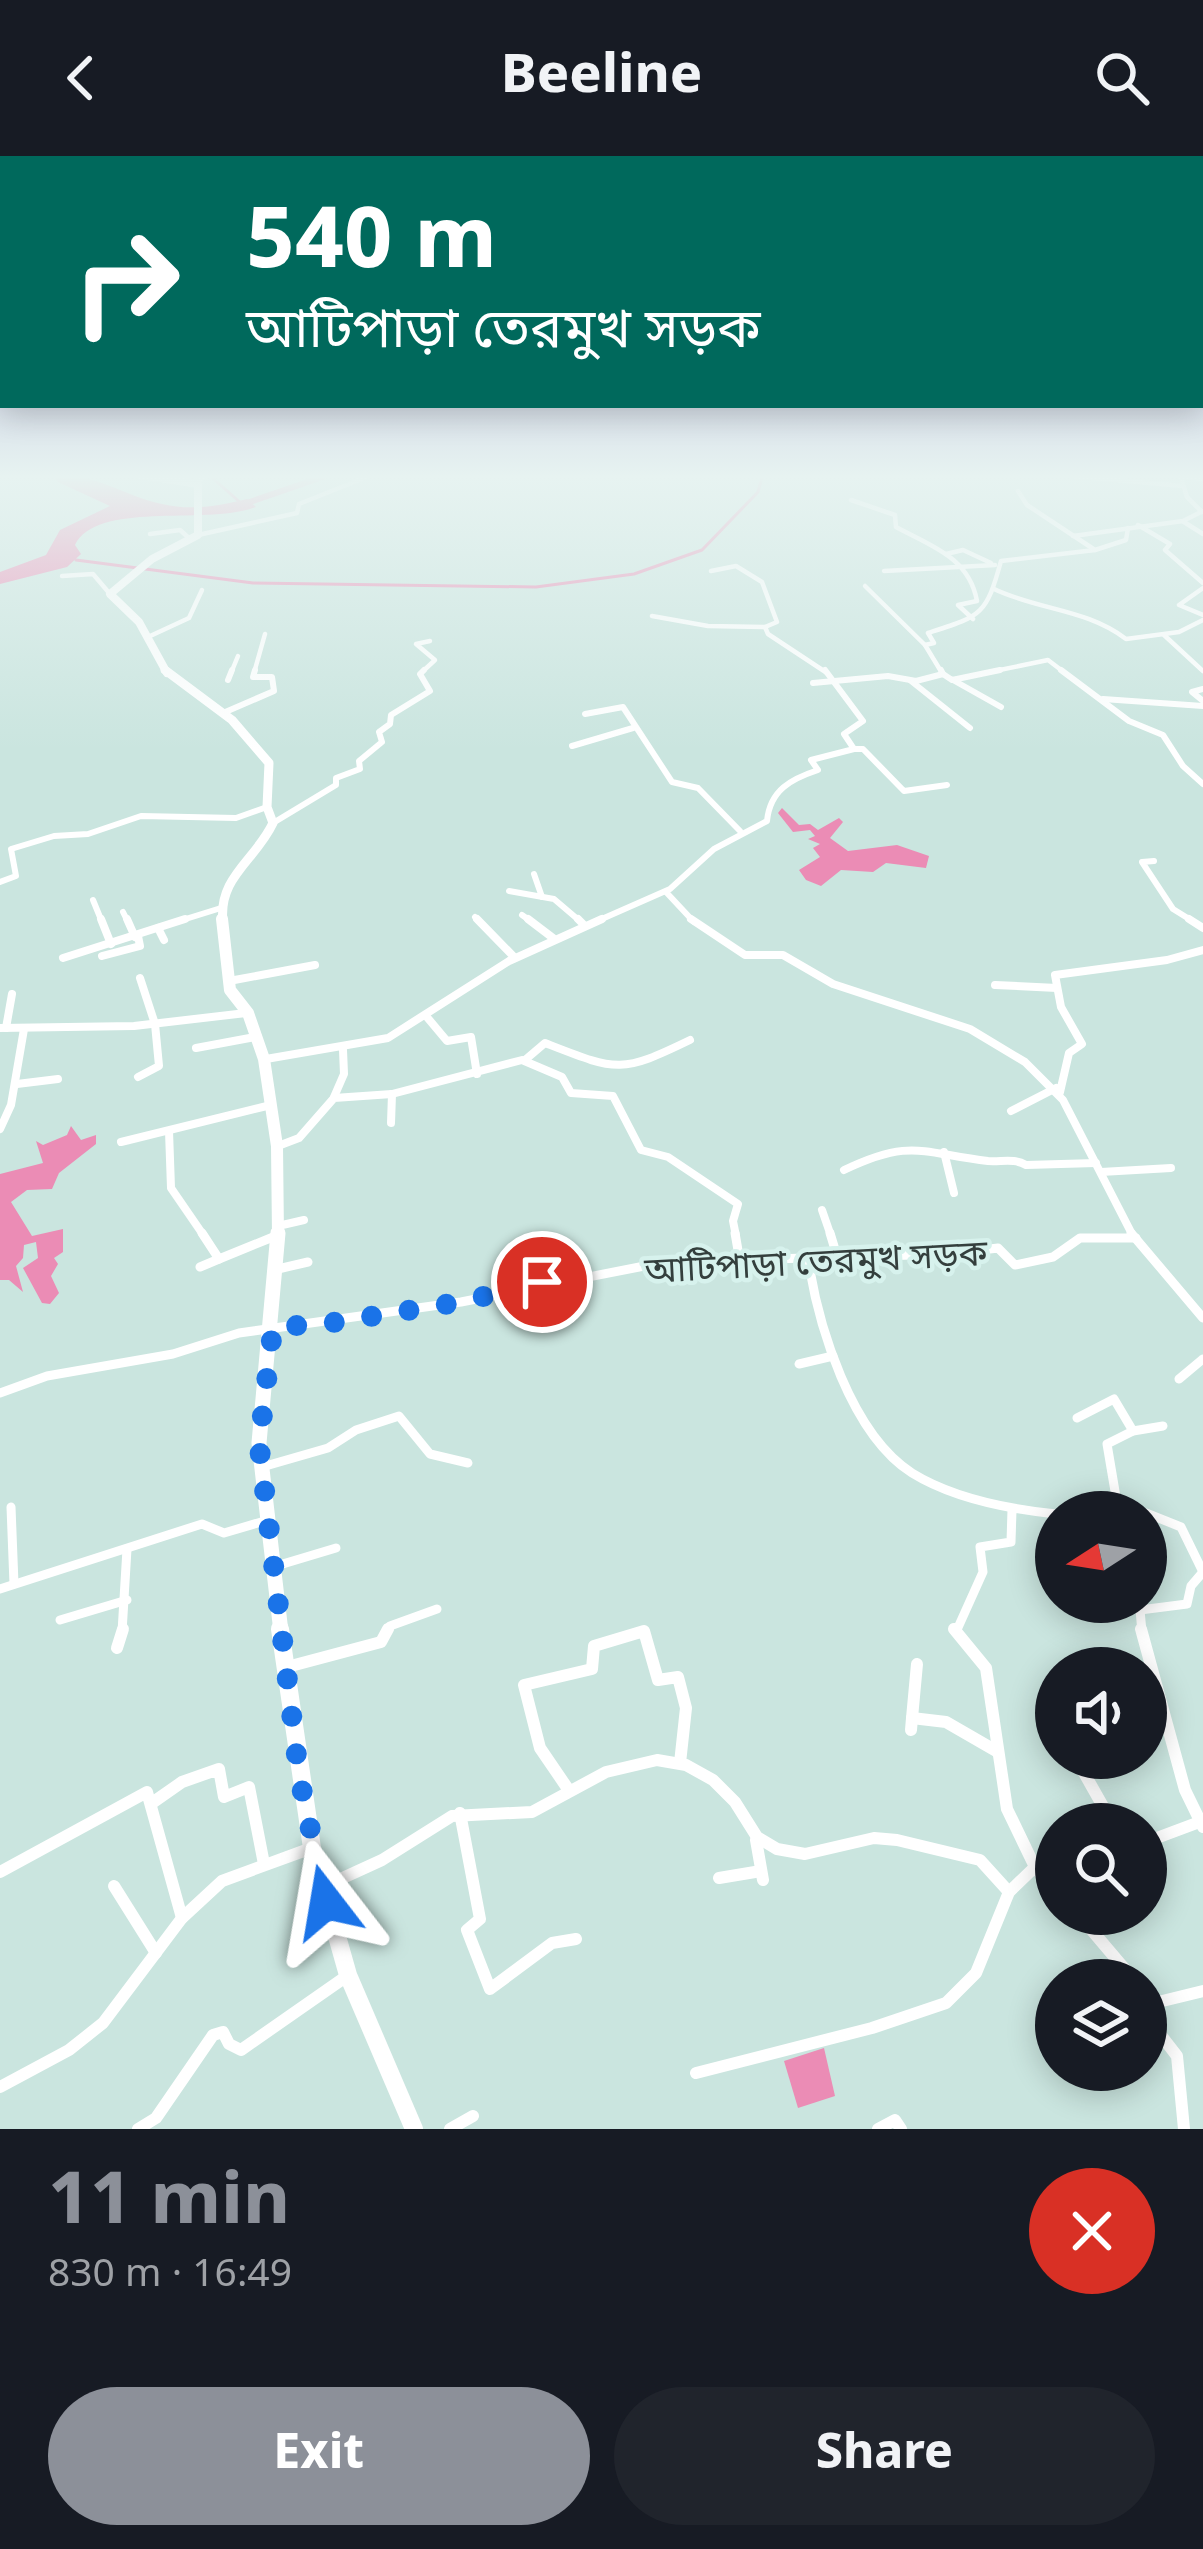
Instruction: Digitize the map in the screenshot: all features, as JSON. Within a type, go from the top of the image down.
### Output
[{"type":"main road","points":[[143,566],[116,588],[169,677],[222,713],[266,756],[270,772],[267,807],[273,823],[266,838],[225,885],[221,908],[229,982],[248,1013],[264,1060],[277,1146],[278,1268],[259,1428],[262,1467],[312,1849],[348,1975],[414,2129]]},
{"type":"street","points":[[652,616],[708,626],[777,622],[762,582],[736,566]]},
{"type":"street","points":[[711,571],[736,566]]},
{"type":"street","points":[[884,571],[963,566]]},
{"type":"street","points":[[964,566],[974,579],[977,601],[958,605],[973,619]]},
{"type":"street","points":[[926,645],[934,643],[928,633],[973,619],[989,606],[996,566]]},
{"type":"street","points":[[62,576],[92,574],[116,588]]},
{"type":"street","points":[[865,586],[926,645],[943,674],[1001,707]]},
{"type":"street","points":[[1203,586],[1179,604],[1203,617]]},
{"type":"street","points":[[994,589],[1024,604],[1054,604],[1081,620],[1097,618],[1126,639],[1163,634],[1203,617]]},
{"type":"street","points":[[148,637],[188,619],[202,590]]},
{"type":"street","points":[[765,626],[772,639],[824,669],[864,723],[844,734],[854,749]]},
{"type":"street","points":[[222,713],[274,692],[273,678],[253,677],[265,634]]},
{"type":"street","points":[[1163,634],[1203,671]]},
{"type":"street","points":[[273,823],[336,785],[336,778],[360,770],[359,761],[382,742],[379,732],[390,724],[391,715],[430,691],[420,674],[435,660],[416,644],[430,641]]},
{"type":"street","points":[[228,680],[238,654],[259,656]]},
{"type":"street","points":[[952,680],[1048,660],[1129,721],[1163,735],[1183,766],[1203,784]]},
{"type":"street","points":[[911,681],[943,674]]},
{"type":"street","points":[[813,683],[898,676],[970,728]]},
{"type":"street","points":[[1203,688],[1192,691],[1203,703]]},
{"type":"street","points":[[1097,698],[1169,707],[1203,703]]},
{"type":"street","points":[[585,714],[621,706],[662,761],[671,782],[698,788],[740,832]]},
{"type":"street","points":[[572,746],[633,728]]},
{"type":"street","points":[[264,1060],[388,1038],[515,958],[665,891],[682,872],[740,832],[769,819],[768,810],[787,780],[818,770],[811,760],[862,749],[904,790],[946,785]]},
{"type":"street","points":[[0,882],[16,877],[11,849],[54,836],[88,834],[96,826],[132,823],[141,816],[236,818],[267,807]]},
{"type":"street","points":[[1154,861],[1142,862],[1173,909],[1203,928]]},
{"type":"street","points":[[534,874],[542,897]]},
{"type":"street","points":[[509,891],[558,902],[583,924]]},
{"type":"street","points":[[665,891],[696,925],[745,955],[783,955],[837,986],[994,1041],[1058,1090],[1121,1218],[1203,1318]]},
{"type":"street","points":[[93,900],[111,944]]},
{"type":"street","points":[[62,958],[221,908]]},
{"type":"street","points":[[102,956],[140,946],[123,912]]},
{"type":"street","points":[[522,915],[553,938]]},
{"type":"street","points":[[475,917],[515,958]]},
{"type":"street","points":[[158,928],[164,940]]},
{"type":"street","points":[[1012,1111],[1058,1090],[1069,1053],[1082,1044],[1061,1007],[1059,973],[1171,961],[1203,950]]},
{"type":"street","points":[[229,982],[316,965]]},
{"type":"street","points":[[138,1077],[159,1066],[155,1024],[140,978]]},
{"type":"street","points":[[995,985],[1057,988]]},
{"type":"street","points":[[12,994],[3,1028],[155,1024],[248,1013]]},
{"type":"street","points":[[426,1016],[447,1042],[471,1037],[476,1073]]},
{"type":"street","points":[[0,1130],[17,1084],[15,1052],[24,1029]]},
{"type":"street","points":[[196,1048],[255,1037]]},
{"type":"street","points":[[334,1098],[392,1094],[476,1073],[525,1060],[544,1043],[614,1066],[644,1066],[690,1040]]},
{"type":"street","points":[[277,1146],[299,1138],[334,1098],[344,1074],[343,1049]]},
{"type":"street","points":[[525,1060],[562,1077],[571,1093],[613,1096],[641,1150],[668,1157],[738,1204],[734,1221],[739,1256]]},
{"type":"street","points":[[17,1084],[58,1079]]},
{"type":"street","points":[[391,1123],[392,1094]]},
{"type":"street","points":[[121,1142],[273,1105]]},
{"type":"street","points":[[169,1131],[171,1188],[219,1259]]},
{"type":"street","points":[[844,1170],[888,1152],[922,1148],[994,1165],[1018,1160],[1026,1165],[1171,1168]]},
{"type":"street","points":[[944,1152],[953,1193]]},
{"type":"street","points":[[822,1210],[837,1256]]},
{"type":"street","points":[[200,1268],[304,1220]]},
{"type":"street","name":"আটিপাড়া তেরমুখ সড়ক","points":[[0,1394],[47,1376],[173,1354],[273,1327],[324,1324],[664,1262],[998,1248],[1015,1264],[1053,1257],[1080,1238],[1136,1238]]},
{"type":"street","points":[[808,1258],[811,1286],[839,1374],[900,1465],[982,1502],[1035,1512]]},
{"type":"street","points":[[278,1268],[308,1262]]},
{"type":"street","points":[[519,1289],[525,1315]]},
{"type":"street","points":[[799,1364],[833,1356]]},
{"type":"street","points":[[1180,1379],[1203,1359]]},
{"type":"street","points":[[1078,1418],[1114,1399],[1133,1431]]},
{"type":"street","points":[[262,1467],[328,1448],[356,1430],[399,1416],[423,1452],[436,1459],[467,1463]]},
{"type":"street","points":[[1115,1491],[1107,1444],[1133,1431],[1163,1426]]},
{"type":"street","points":[[11,1507],[14,1584]]},
{"type":"street","points":[[696,2072],[872,2028],[946,2003],[976,1973],[1009,1892],[1035,1867],[1007,1809],[986,1668],[979,1654],[954,1630],[983,1572],[980,1547],[1011,1542],[1012,1510]]},
{"type":"street","points":[[0,1589],[62,1564],[202,1524],[224,1533],[269,1520]]},
{"type":"street","points":[[1167,1522],[1181,1527],[1203,1572],[1191,1586],[1187,1604],[1149,1607],[1140,1610],[1138,1617],[1181,1777],[1201,1823],[1167,1835]]},
{"type":"street","points":[[276,1566],[336,1548]]},
{"type":"street","points":[[117,1648],[127,1600],[127,1549]]},
{"type":"street","points":[[60,1620],[127,1600]]},
{"type":"street","points":[[286,1667],[381,1642],[390,1626],[437,1609]]},
{"type":"street","points":[[568,1790],[541,1748],[524,1685],[592,1669],[595,1646],[644,1631],[658,1680],[678,1677],[685,1695],[680,1763]]},
{"type":"street","points":[[917,1664],[912,1724],[946,1721],[999,1753]]},
{"type":"street","points":[[322,1888],[380,1862],[460,1814],[515,1815],[541,1809],[568,1790],[642,1757],[680,1763],[730,1794],[756,1838],[762,1875],[719,1879]]},
{"type":"street","points":[[151,1804],[182,1782],[219,1769],[224,1797],[249,1787],[264,1864]]},
{"type":"street","points":[[0,1872],[142,1792],[150,1793],[173,1899],[182,1918]]},
{"type":"street","points":[[460,1814],[480,1919],[467,1930],[490,1989],[552,1943],[576,1939]]},
{"type":"street","points":[[756,1838],[806,1858],[860,1841],[890,1839],[951,1860],[980,1860],[1009,1892]]},
{"type":"street","points":[[0,2087],[83,2041],[182,1918],[222,1881],[312,1849]]},
{"type":"street","points":[[114,1886],[156,1953]]},
{"type":"street","points":[[1096,1935],[1117,1959]]},
{"type":"street","points":[[138,2129],[158,2123],[213,2035],[223,2032],[229,2044],[241,2050],[348,1975]]},
{"type":"street","points":[[1167,1999],[1203,1990]]},
{"type":"street","points":[[1167,2042],[1178,2056],[1184,2129]]},
{"type":"street","points":[[451,2129],[473,2116]]},
{"type":"street","points":[[878,2129],[895,2120],[901,2129]]},
{"type":"shaded area","points":[[16,566],[68,566],[0,584],[0,572]]},
{"type":"shaded area","points":[[782,808],[799,825],[810,824],[818,830],[839,818],[843,822],[830,838],[848,851],[897,845],[929,856],[926,868],[886,863],[873,872],[841,870],[821,886],[806,880],[799,870],[820,857],[813,848],[820,844],[808,839],[815,836],[810,830],[793,832],[778,813]]},
{"type":"shaded area","points":[[71,1126],[81,1140],[96,1135],[96,1144],[59,1173],[52,1189],[27,1190],[11,1202],[32,1236],[63,1229],[63,1252],[54,1258],[58,1264],[51,1276],[59,1293],[50,1304],[42,1303],[23,1268],[38,1258],[36,1242],[24,1245],[23,1258],[16,1266],[23,1292],[9,1280],[0,1280],[0,1174],[43,1163],[36,1141],[43,1145],[67,1135]]},
{"type":"shaded area","points":[[824,2048],[835,2096],[798,2108],[784,2061]]},
{"type":"waterway","points":[[123,566],[253,583],[536,587],[634,574],[656,566]]},
{"type":"route","points":[[326,1902],[299,1776],[259,1444],[273,1327],[324,1324],[461,1302],[542,1282]]}]
